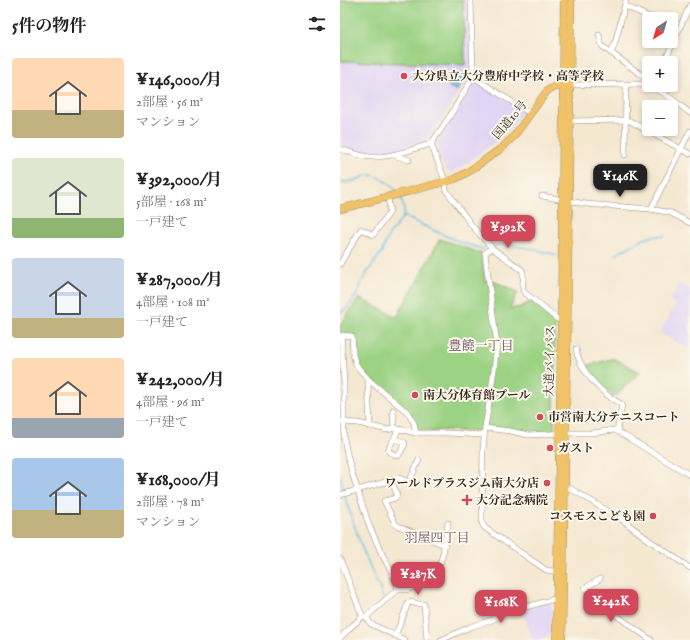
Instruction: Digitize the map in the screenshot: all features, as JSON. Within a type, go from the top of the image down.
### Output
[{"type":"highway","points":[[564,0],[566,84]]},
{"type":"highway","points":[[566,84],[570,0]]},
{"type":"highway","name":"国道10号","points":[[445,182],[468,168],[511,133],[547,88],[552,84],[566,84]]},
{"type":"highway","name":"国道10号","points":[[340,209],[445,182],[455,179],[468,172],[503,147],[514,136],[545,94],[554,87],[566,84]]},
{"type":"highway","name":"大道バイパス","points":[[562,640],[560,597],[562,486],[561,319],[569,121],[566,84]]},
{"type":"highway","name":"大道バイパス","points":[[562,433],[566,84]]},
{"type":"highway","name":"大道バイパス","points":[[556,640],[560,597]]},
{"type":"street","points":[[340,149],[371,157],[392,154],[431,144],[450,116],[473,76],[471,0]]},
{"type":"street","points":[[612,53],[626,0]]},
{"type":"street","points":[[678,30],[690,5]]},
{"type":"street","points":[[625,6],[642,14]]},
{"type":"street","points":[[599,35],[602,46],[642,75]]},
{"type":"street","points":[[473,76],[528,112]]},
{"type":"street","points":[[566,84],[642,84]]},
{"type":"street","points":[[624,155],[626,84]]},
{"type":"street","points":[[662,92],[690,113]]},
{"type":"street","points":[[569,121],[630,121],[690,154]]},
{"type":"street","points":[[651,209],[690,131]]},
{"type":"street","points":[[431,144],[445,182],[446,190],[473,227],[492,248],[522,270],[524,274],[522,288],[524,292],[557,319],[561,319]]},
{"type":"street","points":[[392,154],[409,160]]},
{"type":"street","points":[[542,196],[586,204],[651,209],[671,213],[690,223]]},
{"type":"street","points":[[340,264],[361,229],[373,235],[385,219],[390,212],[389,197]]},
{"type":"street","points":[[492,248],[485,253],[496,345],[494,370],[484,435],[482,523],[485,528],[546,570],[560,572]]},
{"type":"street","points":[[416,433],[414,423],[407,412],[370,380],[356,364],[353,354],[352,336],[342,335],[342,423],[349,464],[369,524],[399,588],[402,590],[407,590],[428,580],[434,575],[442,560],[448,523]]},
{"type":"street","points":[[576,349],[580,362],[592,381],[622,405],[617,431]]},
{"type":"street","points":[[370,380],[368,383],[370,426]]},
{"type":"street","points":[[393,410],[396,428],[394,439]]},
{"type":"street","points":[[342,423],[358,423],[387,430],[396,428],[416,433],[434,434],[447,432],[484,435]]},
{"type":"street","points":[[485,428],[528,435],[617,431],[656,456],[690,475]]},
{"type":"street","points":[[340,495],[399,478],[409,482],[419,460]]},
{"type":"street","points":[[392,481],[397,495],[395,498],[384,501],[396,525],[444,545]]},
{"type":"street","points":[[562,486],[568,487],[621,519],[690,568]]},
{"type":"street","points":[[340,559],[361,613],[372,624],[404,640]]},
{"type":"street","points":[[600,579],[585,588],[613,614],[651,640]]},
{"type":"street","points":[[342,638],[399,588]]},
{"type":"street","points":[[441,640],[470,627],[492,620],[510,610],[560,597]]},
{"type":"street","points":[[395,635],[408,603],[424,604],[427,640]]},
{"type":"shaded area","name":"大分県立大分豊府中学校・高等学校","points":[[340,0],[467,0],[470,66],[469,74],[428,140],[392,151],[374,154],[345,148],[342,146],[340,113]]},
{"type":"shaded area","name":"大分県立大分豊府中学校・高等学校","points":[[478,82],[521,110],[522,114],[496,141],[461,167],[450,172],[446,170],[438,150],[438,141],[474,83]]},
{"type":"shaded area","points":[[679,284],[690,289],[690,349],[660,333],[676,304],[670,300]]},
{"type":"shaded area","points":[[549,602],[552,606],[551,634],[539,640],[533,640],[521,611]]},
{"type":"green space","points":[[340,0],[463,0],[465,65],[341,61]]},
{"type":"green space","points":[[440,239],[481,253],[485,281],[491,280],[518,292],[510,309],[521,307],[532,301],[555,321],[554,432],[528,433],[510,429],[482,426],[478,432],[446,430],[432,432],[418,431],[416,422],[361,369],[354,349],[353,335],[340,335],[340,325],[359,298],[397,317]]},
{"type":"green space","points":[[615,359],[640,372],[617,395],[613,396],[597,382],[586,366]]},
{"type":"water","points":[[456,71],[465,77],[457,91],[448,86]]},
{"type":"waterway","points":[[340,182],[357,180],[367,175],[371,175],[384,180],[397,192]]},
{"type":"waterway","points":[[340,313],[345,310],[357,294],[364,277],[382,252],[389,235],[403,217],[404,208],[400,197]]},
{"type":"waterway","points":[[403,216],[453,239],[484,249]]},
{"type":"waterway","points":[[616,254],[644,239],[654,236],[664,236]]},
{"type":"waterway","points":[[493,246],[516,246],[556,255]]},
{"type":"waterway","points":[[340,476],[346,501],[362,548],[384,599]]},
{"type":"place","name":"大分県立大分豊府中学校・高等学校","points":[[404,76]]},
{"type":"place","name":"南大分体育館プール","points":[[415,395]]},
{"type":"place","name":"市営南大分テニスコート","points":[[540,417]]},
{"type":"place","name":"ガスト","points":[[550,448]]},
{"type":"place","name":"ワールドプラスジム南大分店","points":[[547,483]]},
{"type":"place","name":"大分記念病院","points":[[467,500]]},
{"type":"place","name":"コスモスこども園","points":[[653,516]]},
{"type":"district","name":"豊饒一丁目","points":[[481,346]]},
{"type":"district","name":"羽屋四丁目","points":[[437,538]]}]
